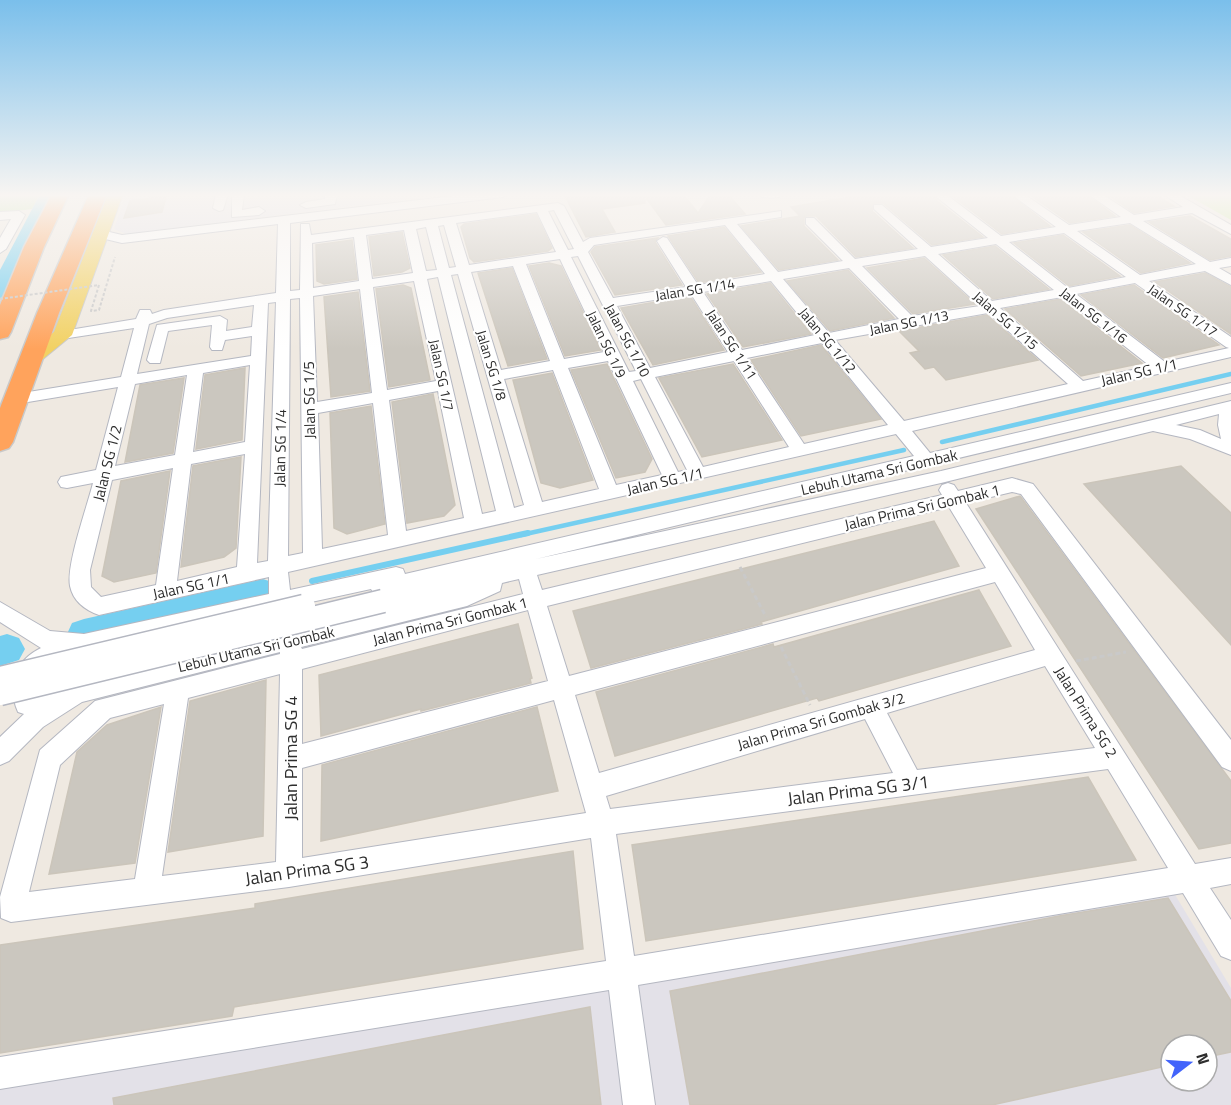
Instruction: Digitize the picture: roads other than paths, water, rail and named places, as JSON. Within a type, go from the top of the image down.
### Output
[{"type":"highway","points":[[0,332],[35,246]]},
{"type":"highway","points":[[0,442],[8,391],[52,321],[71,246]]},
{"type":"highway","points":[[8,391],[31,359],[52,321],[80,246]]},
{"type":"main road","points":[[52,321],[97,246]]},
{"type":"street","points":[[93,256],[123,246]]},
{"type":"street","name":"Jalan SG 1/4","points":[[280,246],[283,296],[278,568],[280,600]]},
{"type":"street","name":"Jalan SG 1/5","points":[[306,246],[313,560]]},
{"type":"street","points":[[361,246],[398,541]]},
{"type":"street","name":"Jalan SG 1/7","points":[[414,246],[475,524]]},
{"type":"street","name":"Jalan SG 1/7","points":[[437,246],[507,516]]},
{"type":"street","name":"Jalan SG 1/8","points":[[456,246],[535,510]]},
{"type":"street","name":"Jalan SG 1/9","points":[[560,246],[673,479]]},
{"type":"street","name":"Jalan SG 1/10","points":[[579,246],[698,474]]},
{"type":"street","points":[[52,321],[143,318],[582,252],[587,246]]},
{"type":"street","name":"Jalan SG 1/11","points":[[666,246],[799,449]]},
{"type":"street","name":"Jalan SG 1/12","points":[[749,246],[927,460]]},
{"type":"street","points":[[834,246],[909,321]]},
{"type":"street","name":"Jalan SG 1/15","points":[[921,246],[1079,386]]},
{"type":"street","name":"Jalan SG 1/14","points":[[609,303],[966,246]]},
{"type":"street","name":"Jalan SG 1/16","points":[[1005,246],[1161,367]]},
{"type":"street","name":"Jalan SG 1/17","points":[[1090,246],[1231,344]]},
{"type":"street","points":[[1174,246],[1231,281]]},
{"type":"street","points":[[518,261],[610,494]]},
{"type":"street","name":"Jalan SG 1/13","points":[[624,378],[909,321],[1231,262]]},
{"type":"street","name":"Jalan SG 1/4","points":[[247,574],[261,300]]},
{"type":"street","name":"Jalan SG 1/2","points":[[99,606],[87,599],[79,586],[80,570],[143,318]]},
{"type":"street","points":[[155,360],[162,328],[220,320],[216,356]]},
{"type":"street","points":[[218,337],[260,330]]},
{"type":"street","name":"Jalan SG 1/1","points":[[99,606],[610,494],[1231,352]]},
{"type":"street","points":[[495,376],[613,355]]},
{"type":"street","points":[[8,391],[128,380],[258,359]]},
{"type":"street","points":[[165,591],[196,369]]},
{"type":"street","points":[[309,409],[444,385]]},
{"type":"street","name":"Lebuh Utama Sri Gombak","points":[[0,611],[46,640],[84,643],[461,562],[526,562],[927,460],[1231,388]]},
{"type":"street","points":[[1172,402],[1231,449]]},
{"type":"street","points":[[1230,406],[1226,416],[1231,443]]},
{"type":"street","name":"Lebuh Utama Sri Gombak","points":[[0,678],[526,562],[941,477],[1230,406]]},
{"type":"street","points":[[1152,426],[1194,434],[1231,449]]},
{"type":"street","points":[[67,482],[254,446]]},
{"type":"street","name":"Jalan Prima SG 2","points":[[941,477],[1231,946]]},
{"type":"street","name":"Jalan Prima Sri Gombak 1","points":[[6,914],[49,758],[103,709],[178,690],[291,651],[535,600],[1011,485],[1027,489],[1231,759]]},
{"type":"street","points":[[526,562],[535,600],[602,823],[639,1105]]},
{"type":"street","name":"Lebuh Utama Sri Gombak","points":[[0,753],[35,719],[77,693],[143,675],[291,651],[467,597],[526,562]]},
{"type":"street","points":[[290,759],[1000,573]]},
{"type":"street","name":"Lebuh Utama Sri Gombak","points":[[0,694],[382,594]]},
{"type":"street","points":[[77,693],[41,705],[26,704],[22,691],[27,673],[40,657],[84,643]]},
{"type":"street","name":"Jalan Prima SG 4","points":[[289,874],[291,651]]},
{"type":"street","name":"Jalan Prima Sri Gombak 3/2","points":[[591,788],[871,707],[1054,660]]},
{"type":"street","points":[[146,892],[178,690]]},
{"type":"street","points":[[871,707],[911,783]]},
{"type":"street","name":"Jalan Prima SG 3/1","points":[[602,823],[1113,756]]},
{"type":"street","name":"Jalan Prima SG 3","points":[[6,914],[146,892],[289,874],[602,823]]},
{"type":"street","points":[[0,1073],[622,973],[1231,871]]},
{"type":"waterway","points":[[0,291],[23,246]]},
{"type":"waterway","points":[[942,442],[1231,374]]},
{"type":"waterway","points":[[521,535],[904,450]]},
{"type":"waterway","points":[[312,581],[528,533]]},
{"type":"waterway","points":[[84,634],[263,593]]},
{"type":"waterway","points":[[0,651],[7,649]]}]
